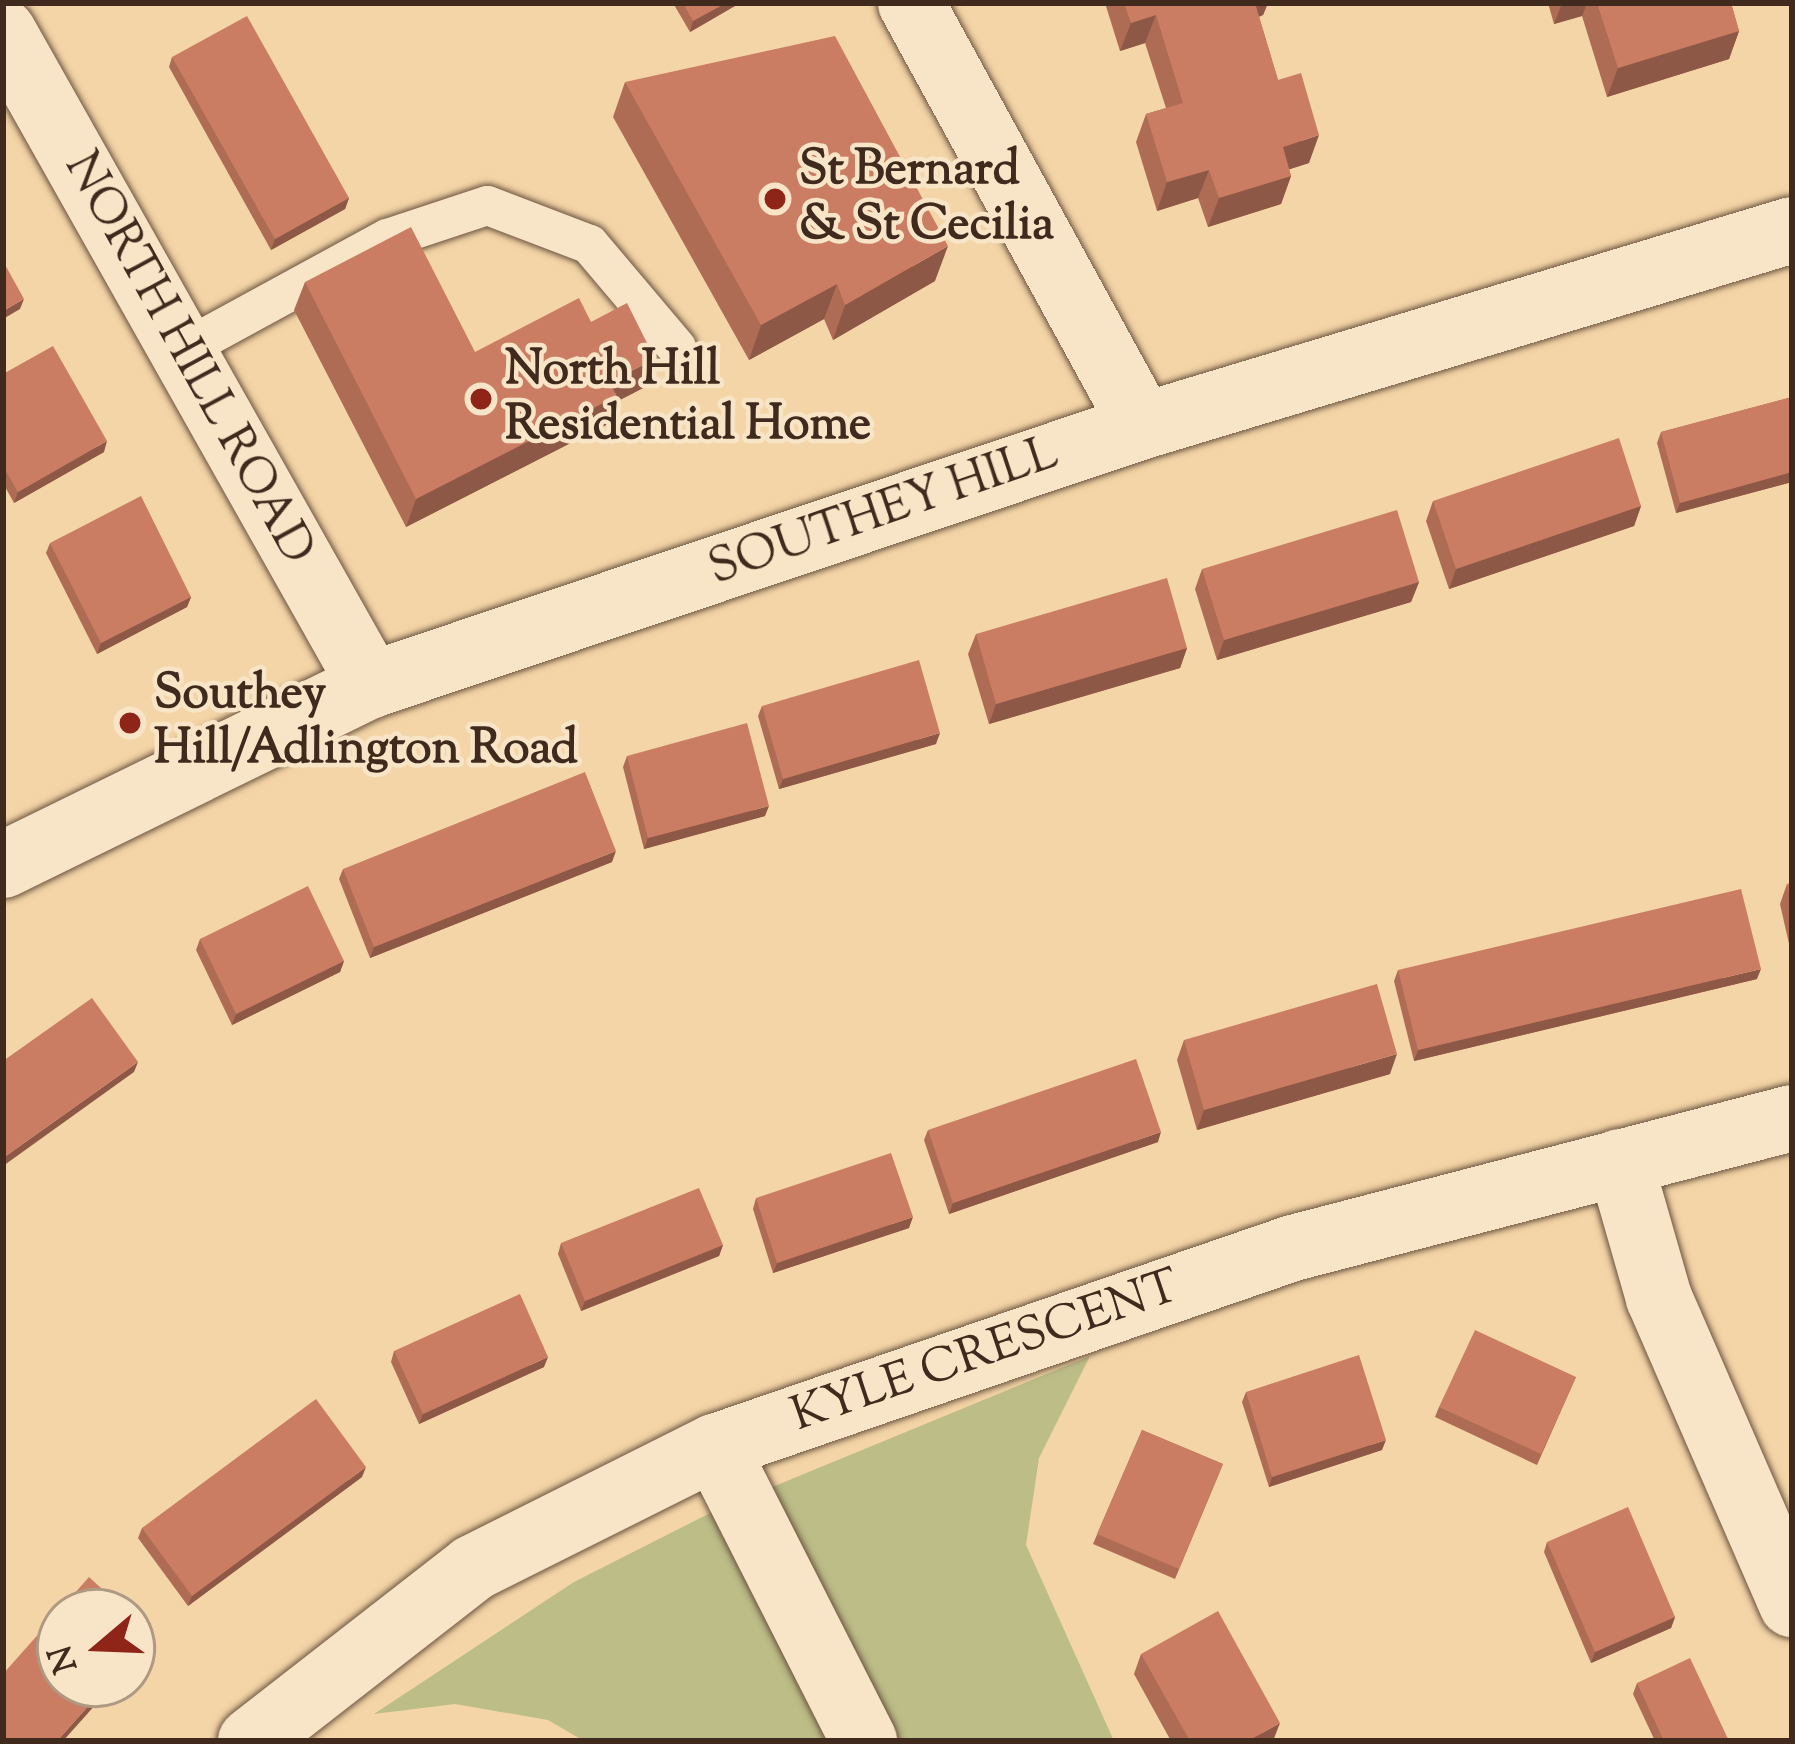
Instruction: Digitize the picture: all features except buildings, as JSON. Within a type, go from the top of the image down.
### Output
[{"type":"street","points":[[910,3],[1143,426]]},
{"type":"street","name":"NORTH HILL ROAD","points":[[3,32],[371,685]]},
{"type":"street","name":"SOUTHEY HILL","points":[[3,865],[371,685],[1143,426],[1792,230]]},
{"type":"street","name":"KYLE CRESCENT","points":[[251,1741],[473,1568],[715,1448],[1293,1248],[1792,1118]]},
{"type":"street","points":[[1620,1162],[1659,1298],[1792,1604]]},
{"type":"street","points":[[715,1448],[864,1741]]},
{"type":"lane","points":[[183,350],[387,238],[488,205],[589,244],[676,346]]},
{"type":"green space","points":[[1090,1356],[1039,1458],[1026,1545],[1114,1741],[584,1741],[548,1720],[455,1704],[374,1714],[574,1582],[714,1511]]},
{"type":"place","name":"St Bernard & St Cecilia","points":[[775,199]]},
{"type":"place","name":"North Hill Residential Home","points":[[481,399]]},
{"type":"place","name":"Southey Hill/Adlington Road","points":[[130,723]]}]
